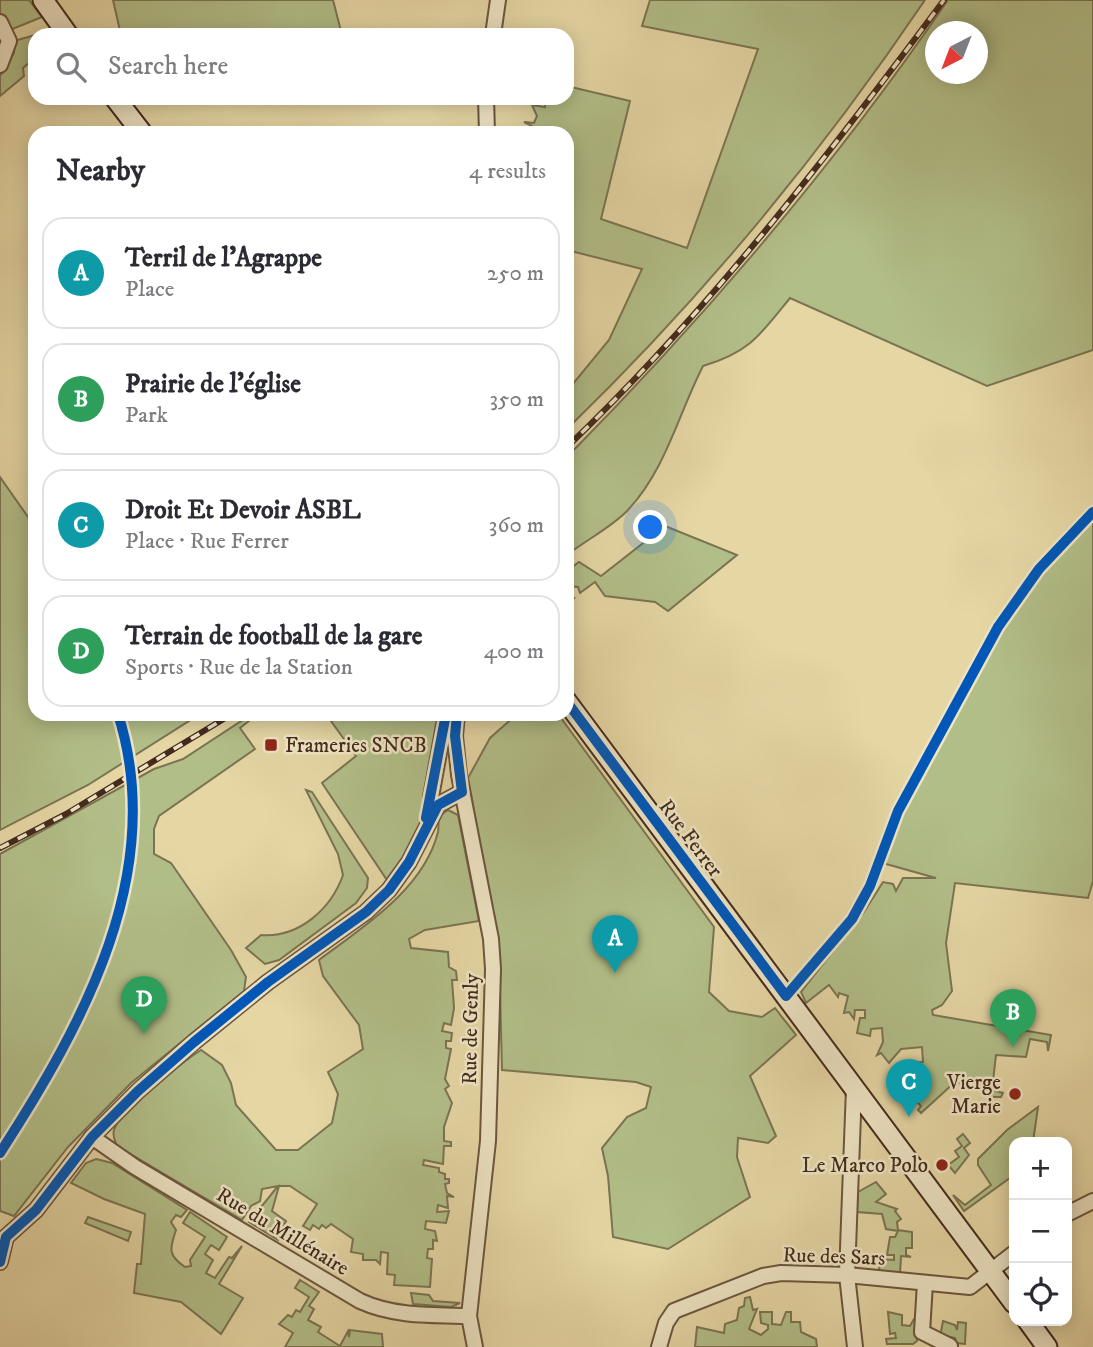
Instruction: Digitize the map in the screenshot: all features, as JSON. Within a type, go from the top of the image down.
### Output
[{"type":"main road","points":[[43,0],[63,28]]},
{"type":"main road","points":[[120,105],[137,126]]},
{"type":"main road","name":"Rue Ferrer","points":[[574,711],[1009,1296]]},
{"type":"main road","points":[[1032,1326],[1047,1347]]},
{"type":"street","points":[[494,28],[498,0]]},
{"type":"street","points":[[0,22],[9,41],[0,65]]},
{"type":"street","points":[[486,105],[487,126]]},
{"type":"street","points":[[422,838],[445,721]]},
{"type":"street","name":"Rue de Genly","points":[[456,721],[459,775],[489,930],[493,969],[488,1141],[469,1317],[475,1347]]},
{"type":"street","points":[[431,797],[436,784],[443,778],[459,775]]},
{"type":"street","points":[[0,1262],[3,1234],[36,1210],[92,1137],[166,1066],[256,993],[366,912],[388,890],[409,862],[438,805],[462,792]]},
{"type":"street","points":[[854,1088],[847,1275],[855,1347]]},
{"type":"street","name":"Rue du Millénaire","points":[[92,1137],[108,1151],[360,1301],[377,1309],[406,1314],[469,1317]]},
{"type":"street","points":[[1072,1212],[1093,1201]]},
{"type":"street","name":"Rue des Sars","points":[[659,1347],[666,1323],[674,1311],[763,1276],[781,1273],[847,1275],[970,1287],[1009,1257]]},
{"type":"street","points":[[925,1283],[922,1332],[950,1346]]},
{"type":"green space","points":[[0,0],[29,0],[42,17],[10,30],[0,16]]},
{"type":"green space","points":[[113,0],[333,0],[340,28],[119,28]]},
{"type":"green space","points":[[650,0],[925,0],[844,114],[757,224],[664,329],[574,422],[574,382],[609,340],[642,269],[574,252],[574,126],[532,126],[524,122],[534,123],[537,116],[532,105],[574,105],[574,88],[630,101],[601,219],[687,248],[758,49],[642,26]]},
{"type":"green space","points":[[948,0],[1093,0],[1093,350],[987,386],[790,298],[753,341],[732,355],[703,366],[662,459],[641,494],[622,516],[574,550],[574,450],[670,349],[815,180],[925,33],[925,84],[988,84],[988,21],[933,21]]},
{"type":"green space","points":[[28,37],[28,64],[23,68],[24,76],[0,96],[0,76],[14,53],[14,41]]},
{"type":"green space","points":[[0,477],[28,517],[28,721],[189,721],[88,785],[0,830]]},
{"type":"green space","points":[[1093,512],[1093,881],[1088,898],[955,883],[946,943],[952,991],[942,1005],[932,1010],[933,1015],[1051,1035],[1048,1051],[1047,1042],[1030,1039],[1026,1057],[996,1055],[992,1090],[1003,1093],[1001,1097],[990,1097],[984,1093],[984,1088],[955,1082],[921,1113],[918,1110],[921,1106],[917,1102],[913,1104],[909,1093],[922,1083],[910,1069],[909,1062],[923,1062],[922,1047],[901,1049],[889,1063],[881,1053],[877,1055],[883,1042],[882,1028],[871,1029],[870,1036],[857,1033],[860,1018],[865,1018],[865,1010],[855,1010],[854,1019],[849,1012],[844,1013],[848,996],[839,993],[838,997],[829,985],[806,1003],[801,992],[864,912],[883,882],[893,884],[896,891],[903,878],[936,878],[879,862],[898,811],[998,627],[1039,569]]},
{"type":"green space","points":[[665,526],[737,555],[668,611],[655,602],[605,596],[595,582],[580,593],[578,587],[574,586],[574,566],[579,562],[601,576]]},
{"type":"green space","points":[[241,721],[249,721],[240,728],[255,749],[159,816],[154,829],[154,854],[171,863],[231,950],[246,977],[244,991],[131,1083],[68,1147],[14,1216],[0,1211],[0,854],[154,769],[183,759]]},
{"type":"green space","points":[[331,721],[439,721],[419,832],[389,883],[322,783],[356,756]]},
{"type":"green space","points":[[509,721],[563,721],[714,927],[709,992],[729,1011],[762,1017],[775,1008],[796,1035],[750,1076],[776,1136],[768,1143],[738,1138],[737,1157],[750,1197],[668,1249],[613,1237],[608,1176],[602,1148],[627,1117],[646,1108],[651,1087],[636,1082],[502,1070],[499,948],[468,778],[490,738]]},
{"type":"green space","points":[[306,790],[312,792],[368,878],[367,888],[356,903],[279,960],[265,964],[246,948],[261,935],[288,932],[312,919],[330,899],[343,875],[338,854]]},
{"type":"green space","points":[[448,810],[458,815],[479,921],[425,930],[409,939],[411,948],[448,952],[449,967],[456,971],[457,980],[452,980],[454,1008],[451,1025],[444,1023],[442,1031],[452,1033],[451,1041],[446,1041],[446,1048],[451,1049],[445,1079],[449,1086],[445,1089],[452,1103],[444,1127],[444,1141],[451,1142],[451,1146],[444,1146],[443,1164],[424,1160],[423,1165],[439,1168],[439,1172],[445,1174],[445,1179],[449,1179],[449,1183],[445,1184],[447,1193],[454,1197],[447,1196],[448,1208],[438,1205],[437,1212],[449,1211],[446,1223],[426,1221],[425,1229],[435,1231],[437,1241],[433,1240],[433,1249],[428,1249],[427,1258],[432,1259],[430,1287],[394,1285],[395,1275],[387,1274],[388,1253],[381,1252],[380,1264],[376,1260],[363,1260],[363,1254],[351,1252],[353,1239],[331,1224],[326,1228],[322,1225],[319,1229],[313,1225],[310,1230],[303,1226],[317,1204],[290,1186],[279,1186],[272,1211],[286,1221],[278,1240],[249,1222],[278,1186],[262,1189],[260,1201],[251,1206],[242,1220],[117,1146],[113,1132],[126,1112],[201,1050],[222,1065],[231,1083],[236,1105],[276,1150],[298,1150],[332,1123],[338,1094],[328,1072],[363,1049],[359,1025],[323,976],[319,960],[372,920],[406,889],[431,853],[438,832],[439,816]]},
{"type":"green space","points":[[1038,1107],[1034,1137],[1009,1137],[1009,1179],[964,1211],[953,1195],[965,1205],[991,1185],[978,1165],[978,1159],[1007,1130]]},
{"type":"green space","points":[[963,1134],[970,1143],[964,1148],[969,1155],[955,1173],[948,1165],[959,1157],[955,1151],[962,1146],[957,1139]]},
{"type":"green space","points":[[96,1159],[112,1163],[187,1210],[181,1217],[176,1215],[171,1222],[176,1230],[171,1251],[175,1259],[185,1267],[191,1266],[190,1260],[205,1237],[183,1223],[190,1212],[227,1237],[219,1250],[211,1245],[205,1254],[213,1260],[206,1273],[215,1278],[229,1257],[232,1258],[242,1246],[219,1284],[243,1298],[221,1334],[181,1302],[134,1293],[137,1264],[141,1264],[145,1214],[71,1183],[86,1163]]},
{"type":"green space","points":[[876,1182],[886,1194],[876,1202],[897,1209],[895,1211],[901,1219],[897,1222],[898,1230],[912,1232],[912,1248],[906,1248],[906,1255],[911,1257],[901,1256],[900,1274],[879,1272],[880,1259],[894,1260],[894,1255],[887,1255],[890,1237],[895,1237],[898,1231],[886,1229],[882,1214],[857,1212],[858,1192]]},
{"type":"green space","points":[[88,1217],[131,1232],[128,1241],[85,1223]]},
{"type":"green space","points":[[300,1280],[319,1292],[309,1306],[314,1309],[308,1320],[321,1327],[318,1332],[340,1346],[348,1331],[349,1337],[350,1330],[382,1334],[383,1347],[285,1347],[293,1333],[279,1324],[288,1315],[292,1317],[296,1310],[300,1312],[309,1297],[295,1288]]},
{"type":"green space","points":[[411,1293],[429,1295],[433,1301],[460,1303],[451,1307],[413,1304]]},
{"type":"green space","points":[[750,1297],[753,1310],[757,1309],[749,1329],[761,1335],[768,1329],[768,1325],[761,1323],[760,1312],[772,1312],[772,1324],[781,1325],[786,1312],[791,1312],[791,1322],[800,1322],[801,1332],[816,1339],[817,1347],[695,1347],[697,1327],[724,1333],[725,1324],[737,1320],[739,1308],[744,1306],[745,1298]]},
{"type":"green space","points":[[888,1312],[902,1315],[902,1325],[910,1326],[914,1319],[919,1320],[917,1341],[913,1344],[887,1344],[886,1339],[896,1338],[895,1333],[890,1334]]},
{"type":"green space","points":[[943,1321],[955,1325],[957,1330],[958,1322],[966,1323],[965,1344],[956,1343],[955,1338],[950,1337],[949,1342],[940,1337]]},
{"type":"railway","points":[[574,440],[717,288],[856,117],[944,0]]},
{"type":"railway","points":[[0,848],[66,814],[220,721]]},
{"type":"cycle path","points":[[574,711],[786,996],[852,919],[870,886],[898,811],[998,627],[1039,569],[1093,512]]},
{"type":"cycle path","points":[[0,1153],[31,1104],[87,999],[109,944],[125,888],[132,831],[131,773],[120,721]]},
{"type":"cycle path","points":[[426,818],[445,721]]},
{"type":"cycle path","points":[[0,1262],[6,1237],[36,1210],[92,1137],[138,1091],[268,982],[366,912],[389,890],[409,862],[438,805],[462,792],[455,736],[456,721]]},
{"type":"place","name":"Frameries SNCB","points":[[271,745]]},
{"type":"place","name":"Terril de l'Agrappe","points":[[615,973]]},
{"type":"place","name":"Terrain de football de la gare","points":[[144,1034]]},
{"type":"place","name":"Prairie de l'église","points":[[1013,1047]]},
{"type":"place","name":"Vierge Marie","points":[[1015,1094]]},
{"type":"place","name":"Droit Et Devoir ASBL","points":[[909,1117]]},
{"type":"place","name":"Le Marco Polo","points":[[942,1165]]}]
